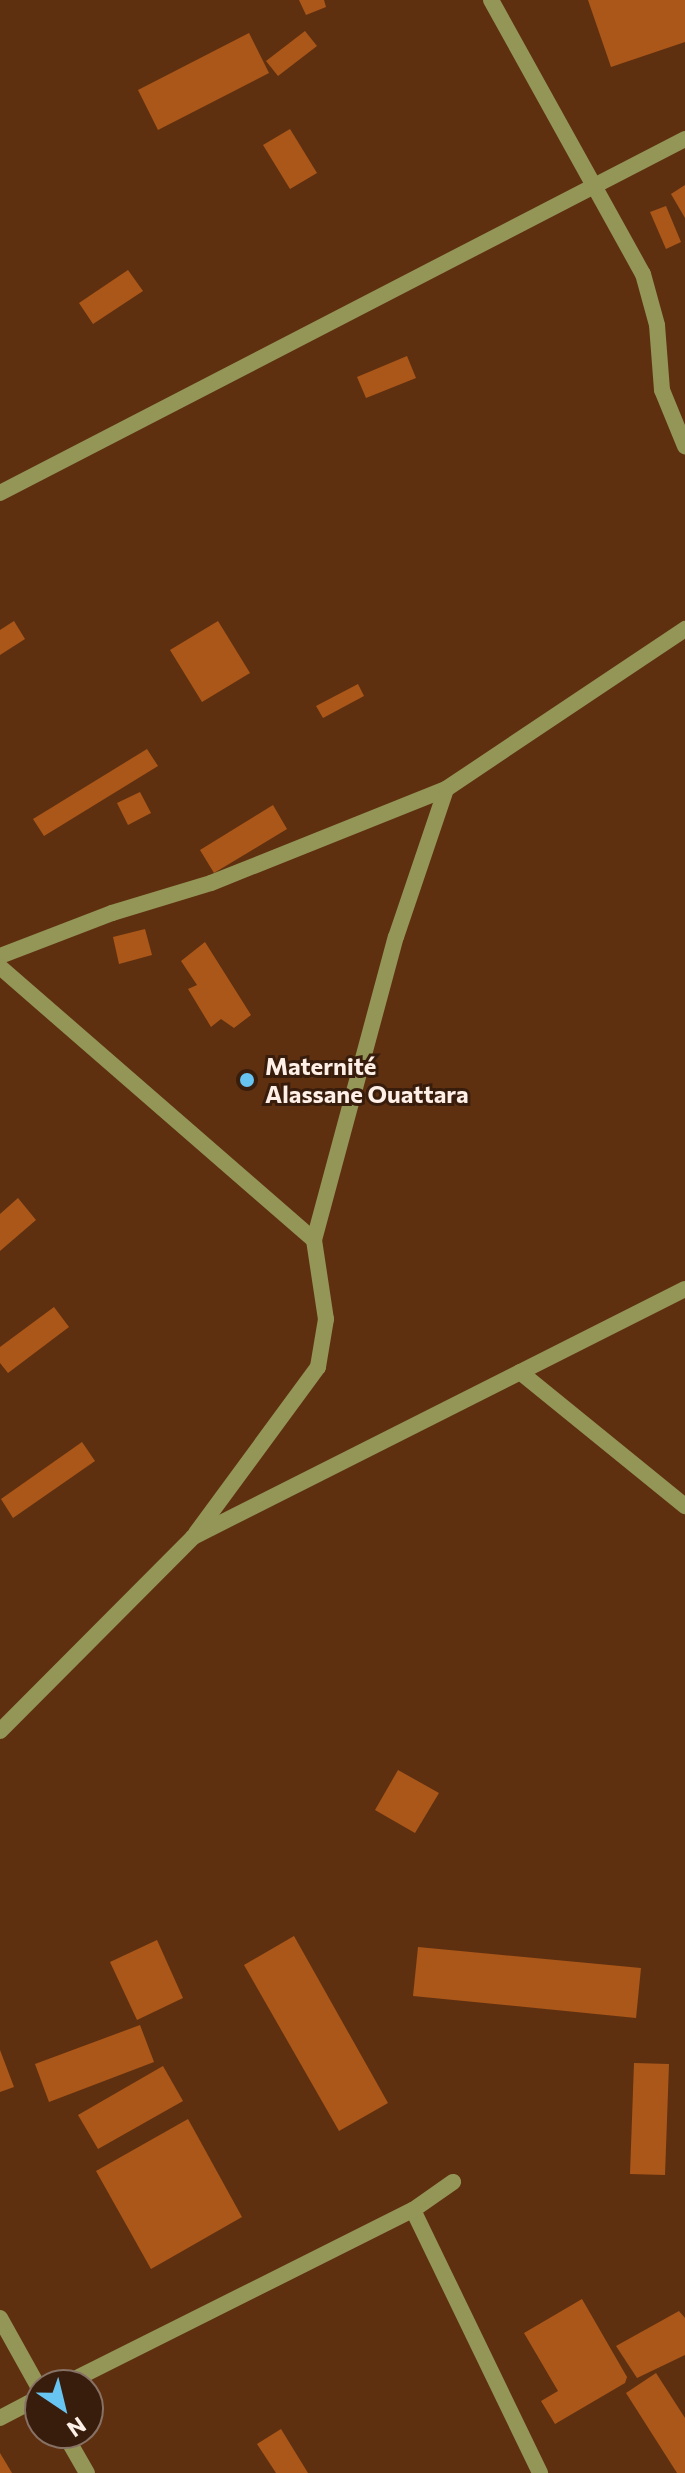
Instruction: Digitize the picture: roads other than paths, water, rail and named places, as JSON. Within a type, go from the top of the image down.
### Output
[{"type":"street","points":[[491,0],[592,189],[643,274],[657,325],[662,390],[685,446]]},
{"type":"street","points":[[0,493],[685,139]]},
{"type":"street","points":[[0,956],[112,913],[211,883],[446,789],[685,629]]},
{"type":"street","points":[[0,1731],[193,1537],[318,1367],[326,1319],[314,1240],[396,937],[446,789]]},
{"type":"street","points":[[0,967],[314,1240]]},
{"type":"street","points":[[193,1537],[685,1289]]},
{"type":"street","points":[[520,1372],[685,1506]]},
{"type":"street","points":[[95,2369],[413,2210],[453,2182]]},
{"type":"street","points":[[413,2210],[540,2473]]},
{"type":"street","points":[[0,2318],[28,2369]]},
{"type":"street","points":[[0,2418],[24,2405]]},
{"type":"street","points":[[73,2449],[87,2473]]},
{"type":"place","name":"Maternité Alassane Ouattara","points":[[247,1080]]}]
